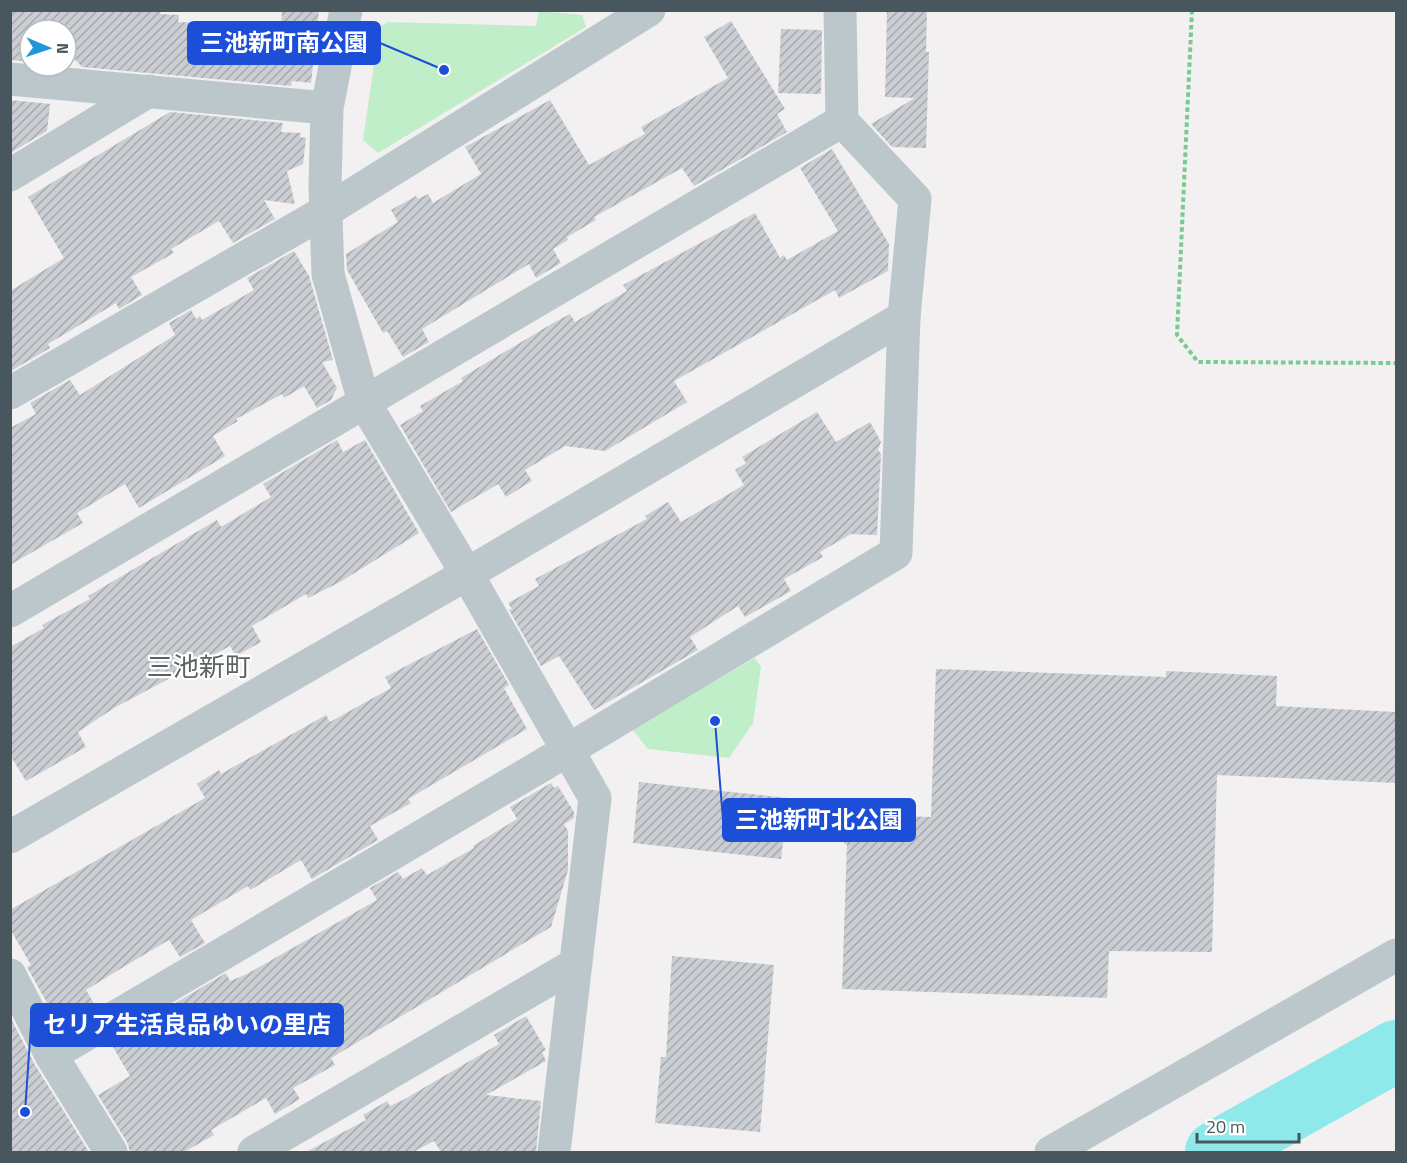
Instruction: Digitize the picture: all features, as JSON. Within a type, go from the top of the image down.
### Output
[{"type":"street","points":[[346,10],[327,108],[328,274],[364,402],[467,574],[595,798],[555,1152]]},
{"type":"street","points":[[10,393],[326,211],[649,10]]},
{"type":"street","points":[[51,1055],[568,750],[896,553],[904,317],[915,199],[842,122],[840,11],[828,10]]},
{"type":"street","points":[[10,79],[327,108]]},
{"type":"street","points":[[10,175],[149,91]]},
{"type":"street","points":[[10,611],[842,122]]},
{"type":"street","points":[[10,837],[467,574],[904,317]]},
{"type":"street","points":[[1051,1152],[1396,954]]},
{"type":"street","points":[[254,1152],[576,964]]},
{"type":"street","points":[[10,975],[51,1055],[111,1152]]},
{"type":"path","points":[[1192,10],[1177,334],[1198,362],[1396,363]]},
{"type":"green space","points":[[539,11],[582,15],[586,27],[378,153],[363,140],[376,51],[349,45],[388,22],[536,26]]},
{"type":"green space","points":[[755,658],[761,667],[753,723],[729,758],[648,749],[632,729]]},
{"type":"building","points":[[10,10],[161,10],[160,14],[179,15],[178,22],[281,26],[282,10],[319,10],[311,83],[292,81],[291,86],[82,67],[78,63],[78,18],[18,18],[18,61],[10,60]]},
{"type":"building","points":[[887,10],[927,10],[926,52],[929,52],[926,148],[892,147],[871,124],[915,98],[885,97]]},
{"type":"building","points":[[731,21],[785,109],[777,114],[787,132],[694,186],[682,168],[594,217],[596,220],[567,237],[568,240],[553,249],[561,263],[536,278],[529,264],[422,329],[429,342],[403,357],[387,331],[383,333],[347,270],[346,254],[398,222],[391,210],[416,196],[418,199],[428,194],[433,203],[481,174],[465,147],[550,100],[589,165],[645,134],[641,127],[728,78],[704,37]]},
{"type":"building","points":[[781,29],[822,30],[821,94],[778,93]]},
{"type":"building","points":[[10,100],[50,104],[47,131],[12,152]]},
{"type":"building","points":[[170,112],[283,123],[281,132],[301,133],[300,137],[306,138],[303,164],[287,171],[295,204],[264,200],[275,219],[233,243],[219,221],[171,249],[174,253],[131,277],[142,295],[119,309],[116,303],[48,344],[50,348],[11,371],[10,291],[64,258],[28,197]]},
{"type":"building","points":[[832,149],[889,244],[888,271],[839,298],[835,290],[674,381],[687,402],[605,451],[565,446],[525,470],[532,481],[506,497],[498,484],[451,512],[400,425],[423,411],[420,406],[463,381],[461,378],[553,323],[570,314],[575,322],[627,291],[623,285],[755,213],[780,258],[784,255],[787,260],[838,231],[800,168]]},
{"type":"building","points":[[294,251],[309,276],[333,360],[322,362],[337,388],[331,400],[317,408],[304,386],[284,398],[282,394],[236,419],[238,421],[213,436],[225,456],[139,508],[125,484],[77,513],[83,523],[10,565],[10,428],[36,414],[30,403],[70,380],[80,395],[175,335],[169,323],[191,310],[196,319],[200,316],[202,320],[254,290],[247,278]]},
{"type":"building","points":[[817,412],[836,442],[870,422],[881,442],[878,450],[881,454],[877,535],[851,534],[820,552],[823,557],[784,579],[791,591],[745,617],[738,606],[690,637],[698,650],[594,710],[559,656],[541,666],[509,610],[512,609],[508,603],[539,586],[535,579],[647,519],[645,516],[668,502],[681,522],[744,485],[735,470],[746,463],[742,457]]},
{"type":"building","points":[[337,440],[343,452],[365,440],[419,533],[340,582],[308,598],[306,594],[252,626],[261,642],[236,656],[230,646],[114,708],[78,732],[86,747],[26,781],[10,755],[10,647],[44,628],[42,625],[90,599],[88,596],[217,520],[221,527],[271,497],[263,484]]},
{"type":"building","points":[[477,629],[509,685],[504,688],[527,729],[408,799],[411,803],[370,826],[378,840],[312,879],[301,860],[250,890],[248,886],[191,920],[205,943],[180,957],[169,940],[86,990],[96,1007],[61,1028],[27,967],[31,965],[10,929],[10,910],[205,798],[197,784],[219,770],[221,774],[326,715],[330,722],[391,688],[385,677]]},
{"type":"building","points":[[936,669],[1166,677],[1166,671],[1277,676],[1276,706],[1396,712],[1396,783],[1217,775],[1212,952],[1109,951],[1107,998],[842,989],[847,844],[844,844],[845,816],[848,814],[931,817]]},
{"type":"building","points":[[639,782],[788,798],[781,859],[633,843]]},
{"type":"building","points":[[551,783],[554,788],[558,786],[574,812],[574,818],[564,824],[568,831],[568,870],[551,927],[331,1058],[335,1065],[293,1088],[300,1099],[275,1114],[266,1098],[211,1130],[214,1135],[184,1152],[130,1152],[127,1142],[98,1095],[130,1076],[110,1042],[226,973],[230,981],[247,974],[377,900],[370,888],[398,872],[403,879],[422,868],[427,875],[474,848],[473,846],[517,819],[510,807]]},
{"type":"building","points":[[672,956],[774,965],[760,1132],[655,1123],[661,1057],[666,1057]]},
{"type":"building","points":[[526,1016],[546,1050],[542,1052],[546,1061],[486,1095],[541,1101],[536,1152],[441,1152],[434,1141],[413,1152],[306,1152],[366,1120],[363,1115],[387,1101],[390,1106],[403,1100],[499,1044],[494,1035]]},
{"type":"building","points":[[10,1017],[35,1065],[89,1152],[10,1152]]},
{"type":"waterway","points":[[1216,1152],[1396,1051]]},
{"type":"place","name":"三池新町南公園","points":[[444,70]]},
{"type":"place","name":"三池新町北公園","points":[[715,721]]},
{"type":"place","name":"セリア生活良品ゆいの里店","points":[[25,1112]]},
{"type":"district","name":"三池新町","points":[[199,667]]}]
